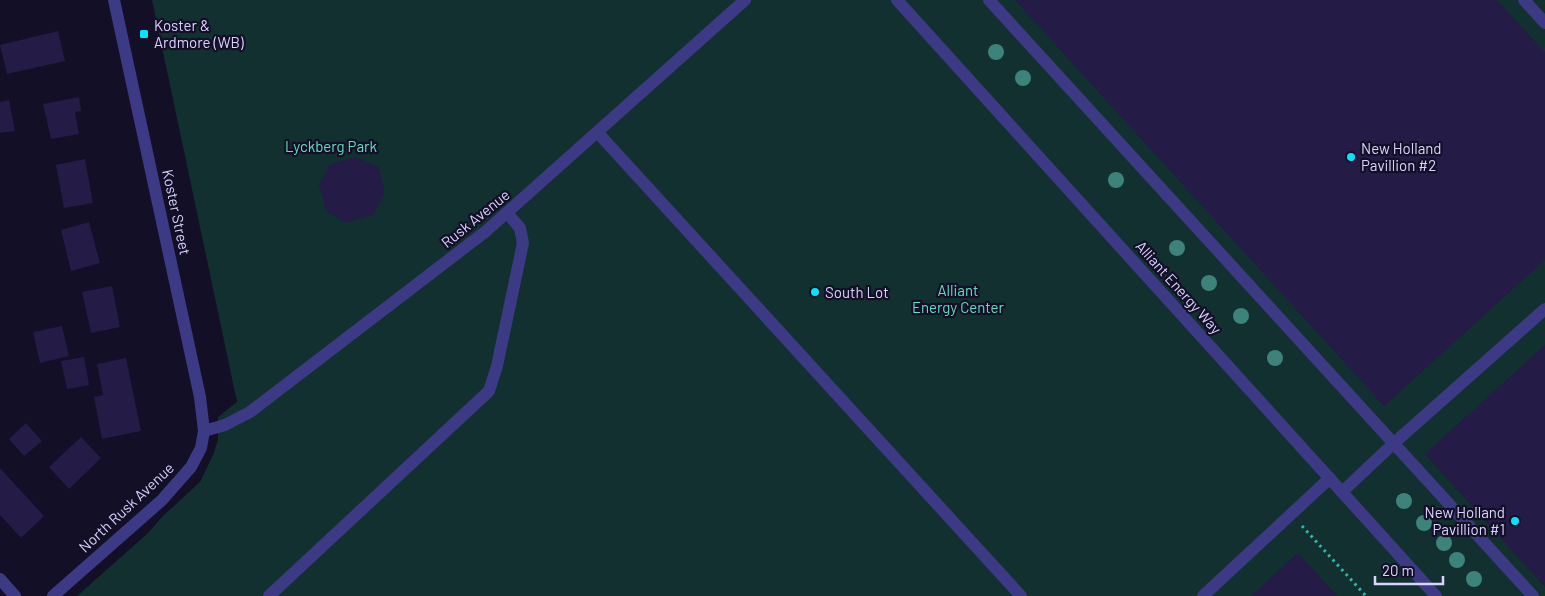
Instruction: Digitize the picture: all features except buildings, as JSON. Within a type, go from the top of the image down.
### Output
[{"type":"street","name":"Koster Street","points":[[114,0],[200,397],[204,431]]},
{"type":"street","name":"Rusk Avenue","points":[[204,431],[225,425],[250,412],[424,280],[507,213],[744,0]]},
{"type":"street","name":"Alliant Energy Way","points":[[897,0],[1436,596]]},
{"type":"street","points":[[990,0],[1533,596]]},
{"type":"street","points":[[1524,0],[1545,23]]},
{"type":"street","points":[[598,133],[1021,596]]},
{"type":"street","points":[[269,596],[489,391],[497,366],[523,243],[520,228],[507,213]]},
{"type":"street","points":[[1342,492],[1394,443],[1545,309]]},
{"type":"street","name":"North Rusk Avenue","points":[[53,596],[162,500],[191,467],[201,448],[204,431]]},
{"type":"street","points":[[1203,596],[1330,478]]},
{"type":"street","points":[[0,579],[16,596]]},
{"type":"path","points":[[1292,514],[1366,596]]},
{"type":"green space","name":"Alliant Energy Center","points":[[152,0],[1545,0],[1545,596],[77,596],[147,534],[163,516],[200,482],[218,440],[218,417],[237,402]]},
{"type":"place","name":"Koster & Ardmore (WB)","points":[[144,34]]},
{"type":"place","name":"New Holland Pavillion #2","points":[[1351,157]]},
{"type":"place","name":"South Lot","points":[[815,292]]},
{"type":"place","name":"New Holland Pavillion #1","points":[[1515,521]]},
{"type":"park label","name":"Lyckberg Park","points":[[331,146]]}]
